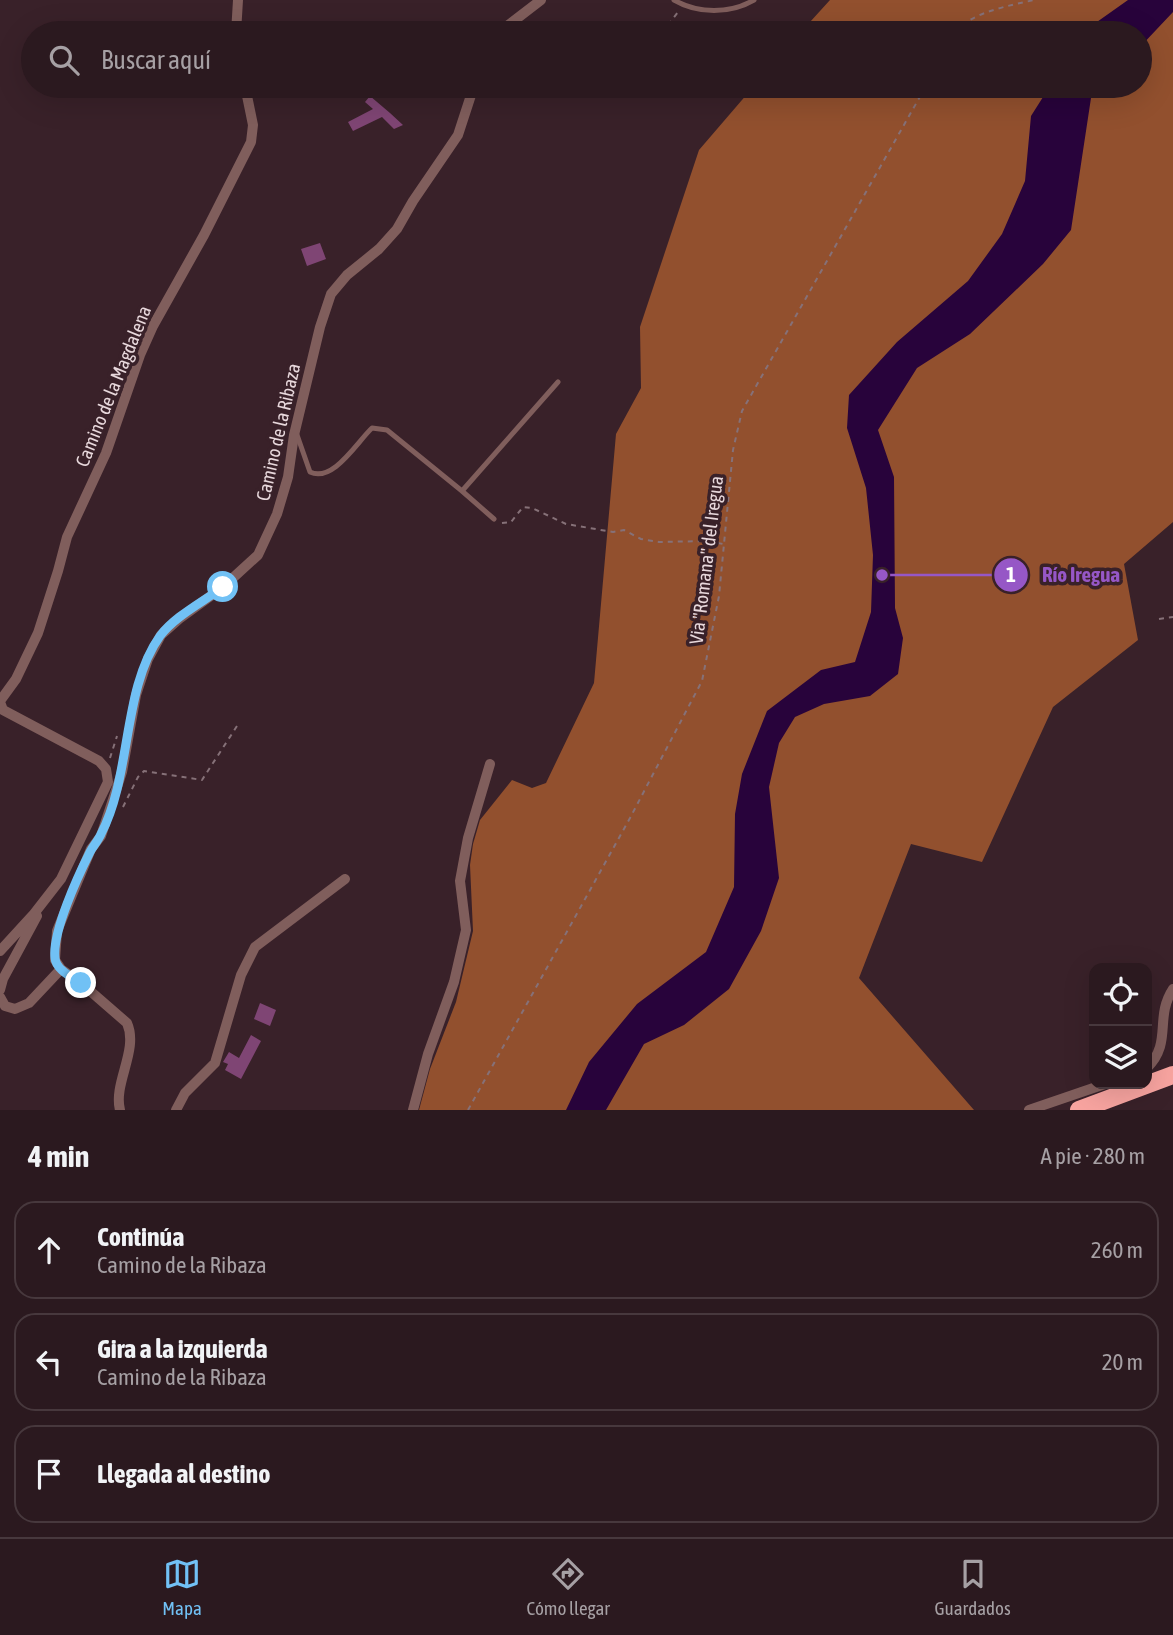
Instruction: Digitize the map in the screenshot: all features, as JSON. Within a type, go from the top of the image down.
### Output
[{"type":"highway","points":[[1079,1110],[1173,1074]]},
{"type":"highway","points":[[1107,1110],[1173,1087]]},
{"type":"street","points":[[237,21],[238,0]]},
{"type":"street","points":[[514,21],[541,0]]},
{"type":"street","name":"Camino de la Magdalena","points":[[0,951],[61,879],[108,782],[106,769],[99,761],[3,710],[0,701],[16,679],[38,633],[67,537],[106,453],[144,345],[251,142],[253,125],[247,98]]},
{"type":"street","name":"Camino de la Ribaza","points":[[61,969],[55,960],[57,931],[82,868],[107,819],[122,772],[136,695],[148,659],[161,635],[179,618],[223,587],[258,555],[277,514],[288,477],[295,429],[320,327],[331,294],[346,275],[379,249],[397,229],[458,135],[470,98]]},
{"type":"street","points":[[413,1110],[428,1054],[454,982],[466,930],[460,881],[468,838],[490,764]]},
{"type":"street","points":[[176,1110],[185,1094],[215,1063],[241,975],[255,947],[345,879]]},
{"type":"street","points":[[0,990],[12,961],[47,897]]},
{"type":"street","points":[[0,997],[5,1006],[15,1009],[29,1003],[61,969],[127,1023],[130,1029],[119,1098],[120,1110]]},
{"type":"street","points":[[1152,1064],[1159,1059],[1167,1043],[1170,1032],[1166,1004],[1173,989]]},
{"type":"street","points":[[1029,1110],[1090,1089]]},
{"type":"lane","points":[[674,0],[683,5],[712,11],[740,8],[754,0]]},
{"type":"lane","points":[[462,491],[558,382]]},
{"type":"lane","points":[[295,429],[310,472],[315,475],[324,474],[341,464],[372,428],[387,430],[494,519]]},
{"type":"path","points":[[970,21],[989,11],[1034,0]]},
{"type":"path","points":[[671,21],[683,5]]},
{"type":"path","name":"Via \"Romana\" del Iregua","points":[[468,1110],[630,818],[702,681],[719,596],[733,450],[742,411],[919,98]]},
{"type":"path","points":[[494,519],[505,524],[511,522],[523,507],[532,508],[566,524],[613,531],[624,530],[641,539],[659,542],[708,541],[724,545]]},
{"type":"path","points":[[1159,619],[1173,617]]},
{"type":"path","points":[[118,814],[129,799],[142,772],[151,771],[202,780],[237,726]]},
{"type":"shaded area","points":[[830,0],[1173,0],[1173,522],[1124,564],[1138,640],[1053,707],[982,862],[911,844],[859,978],[974,1110],[419,1110],[430,1069],[456,1002],[473,931],[470,865],[480,820],[512,780],[532,788],[546,783],[594,683],[616,434],[641,388],[640,327],[699,150],[744,98],[1152,98],[1152,21],[811,21]]},
{"type":"shaded area","points":[[1128,0],[1173,0],[1173,12],[1152,34],[1152,21],[1098,21]]},
{"type":"shaded area","points":[[1042,98],[1091,98],[1071,230],[1043,264],[970,334],[917,368],[878,430],[894,477],[895,608],[903,638],[898,674],[870,696],[824,704],[795,717],[779,743],[769,787],[779,878],[761,931],[729,989],[684,1025],[644,1044],[606,1110],[566,1110],[589,1062],[637,1004],[706,952],[734,887],[735,814],[742,774],[767,711],[821,670],[855,662],[871,612],[873,555],[866,488],[847,428],[849,395],[897,342],[968,281],[1002,234],[1025,181],[1031,116]]},
{"type":"building","points":[[372,98],[403,125],[394,129],[382,117],[353,131],[348,122],[373,109],[365,102]]},
{"type":"building","points":[[320,243],[326,259],[307,266],[301,249]]},
{"type":"building","points":[[260,1003],[276,1010],[270,1026],[254,1019]]},
{"type":"building","points":[[251,1035],[261,1041],[241,1079],[225,1070],[228,1064],[223,1062],[229,1052],[239,1058]]},
{"type":"place","name":"Río Iregua","points":[[882,575]]},
{"type":"route","points":[[81,983],[61,969],[55,960],[57,931],[82,868],[101,836],[107,819],[122,772],[136,695],[148,659],[161,635],[179,618],[223,587]]}]
